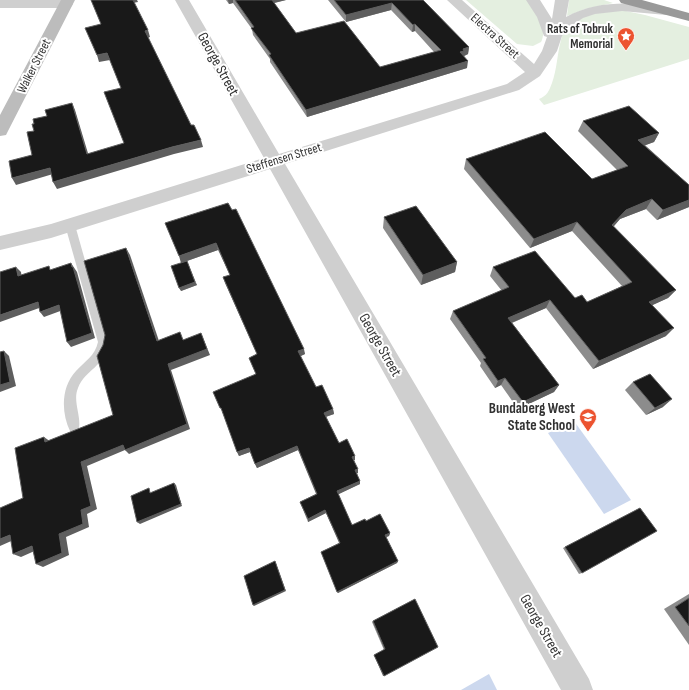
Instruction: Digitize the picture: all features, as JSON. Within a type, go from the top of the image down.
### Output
[{"type":"highway","points":[[626,0],[672,6],[689,4]]},
{"type":"highway","points":[[672,6],[689,17]]},
{"type":"main road","name":"Walker Street","points":[[0,131],[67,2]]},
{"type":"street","name":"George Street","points":[[182,0],[578,690]]},
{"type":"street","name":"Electra Street","points":[[454,0],[535,73]]},
{"type":"street","points":[[533,0],[544,17],[552,38]]},
{"type":"street","name":"Steffensen Street","points":[[549,0],[552,38]]},
{"type":"street","name":"Steffensen Street","points":[[0,243],[21,239],[497,93],[525,81],[544,64],[562,0]]},
{"type":"street","points":[[0,4],[67,2]]},
{"type":"street","points":[[552,38],[563,24],[583,13],[600,9],[672,6]]},
{"type":"lane","points":[[70,224],[102,342],[100,355],[96,361],[75,381],[71,387],[70,403],[74,427]]},
{"type":"green space","points":[[466,0],[527,0],[537,14],[542,25],[543,37],[541,42],[533,46],[517,44]]},
{"type":"green space","points":[[569,0],[604,0],[613,3],[585,9],[567,16]]},
{"type":"green space","points":[[621,10],[689,27],[689,59],[544,105],[539,99],[547,93],[552,83],[564,32],[570,25],[585,16]]},
{"type":"water","points":[[574,421],[631,500],[604,514],[548,433]]},
{"type":"water","points":[[489,674],[497,690],[461,690]]},
{"type":"building","points":[[91,0],[133,0],[148,30],[145,31],[191,125],[194,125],[201,140],[53,182],[50,168],[12,178],[9,161],[32,155],[27,132],[34,131],[32,124],[34,124],[33,119],[47,116],[45,110],[72,103],[87,154],[124,143],[104,92],[121,88],[107,53],[97,55],[85,28],[101,24]]},
{"type":"building","points":[[235,0],[272,0],[296,33],[344,21],[380,67],[441,50],[415,24],[413,25],[392,3],[346,15],[334,0],[423,0],[469,47],[460,52],[468,61],[306,110],[269,55],[271,54],[251,28],[254,27]]},
{"type":"building","points":[[629,106],[659,133],[638,140],[689,185],[689,200],[663,210],[652,199],[626,210],[612,225],[676,290],[649,302],[674,328],[599,361],[550,300],[508,318],[559,385],[523,402],[505,378],[498,381],[483,359],[486,358],[453,311],[509,287],[493,267],[535,251],[575,298],[582,295],[587,302],[632,282],[577,222],[534,239],[466,159],[545,132],[592,179],[628,166],[583,121]]},
{"type":"building","points":[[228,203],[232,210],[236,209],[304,349],[298,351],[316,387],[322,385],[333,409],[324,413],[339,443],[347,439],[355,456],[352,457],[358,469],[355,470],[360,481],[337,491],[352,525],[365,519],[366,521],[380,514],[390,533],[385,535],[398,561],[337,592],[321,552],[340,543],[325,510],[308,519],[300,502],[317,494],[297,446],[255,464],[249,448],[237,452],[221,408],[213,392],[256,374],[249,358],[257,354],[223,277],[230,275],[216,243],[179,256],[165,223]]},
{"type":"building","points":[[416,206],[457,262],[423,275],[384,217]]},
{"type":"building","points":[[126,248],[157,341],[180,332],[183,340],[201,333],[207,349],[168,364],[187,424],[125,450],[123,445],[81,462],[91,506],[81,510],[83,524],[59,534],[62,553],[36,564],[32,546],[13,554],[10,535],[0,539],[0,508],[23,498],[15,448],[44,437],[45,442],[113,415],[97,356],[103,345],[105,335],[84,261]]},
{"type":"building","points":[[187,261],[195,282],[179,288],[171,266]]},
{"type":"building","points":[[71,263],[92,333],[67,342],[59,305],[40,312],[38,302],[0,315],[0,272],[16,267],[18,276],[49,266],[50,270]]},
{"type":"building","points":[[4,351],[10,382],[0,385],[0,352]]},
{"type":"building","points":[[650,374],[672,399],[655,408],[633,382]]},
{"type":"building","points":[[174,483],[181,504],[137,522],[131,496],[149,488],[150,493]]},
{"type":"building","points":[[640,508],[657,531],[582,573],[565,547]]},
{"type":"building","points":[[275,561],[285,590],[253,605],[244,576]]},
{"type":"building","points":[[689,598],[689,626],[675,607]]},
{"type":"building","points":[[415,599],[438,647],[384,676],[374,655],[385,649],[373,621]]},
{"type":"place","name":"Rats of Tobruk Memorial","points":[[626,51]]},
{"type":"place","name":"Bundaberg West State School","points":[[588,432]]}]
